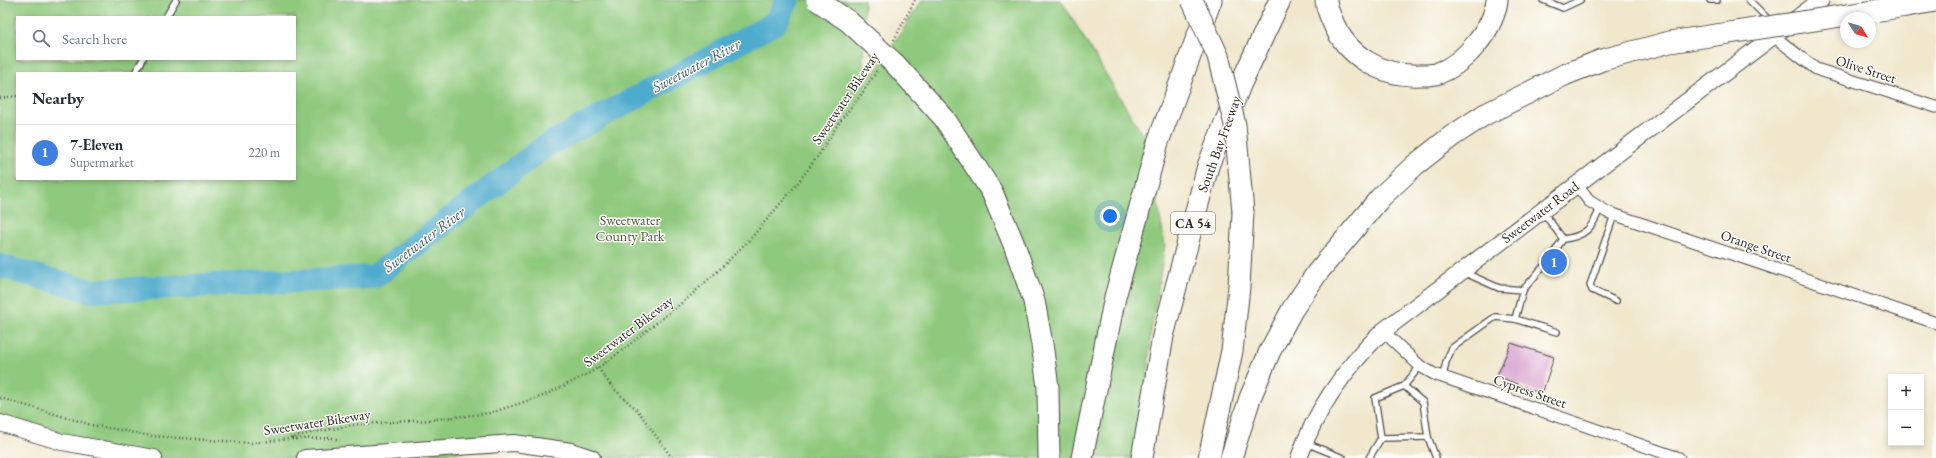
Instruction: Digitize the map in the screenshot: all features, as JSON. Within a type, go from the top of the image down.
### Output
[{"type":"highway","points":[[817,0],[848,21],[888,64],[944,118],[992,192],[1015,247],[1034,300],[1048,387],[1049,458]]},
{"type":"highway","points":[[1192,0],[1218,56],[1235,125],[1243,212],[1239,288],[1232,351],[1209,458]]},
{"type":"highway","points":[[1082,458],[1115,297],[1154,156],[1211,0]]},
{"type":"highway","name":"South Bay Freeway","points":[[1142,458],[1163,336],[1208,166],[1241,83],[1280,0]]},
{"type":"highway","points":[[1326,0],[1326,6],[1336,32],[1352,52],[1381,70],[1408,76],[1435,74],[1455,64],[1477,44],[1489,27],[1497,0]]},
{"type":"highway","points":[[1232,458],[1250,398],[1270,351],[1292,310],[1317,273],[1381,197],[1416,165],[1452,136],[1484,115],[1570,72],[1602,60],[1670,42],[1936,1]]},
{"type":"main road","name":"Sweetwater Road","points":[[1299,458],[1314,419],[1338,380],[1361,352],[1383,331],[1821,0]]},
{"type":"main road","points":[[0,423],[62,442],[154,458]]},
{"type":"main road","points":[[305,458],[514,443],[571,451],[592,458]]},
{"type":"street","name":"Olive Street","points":[[1776,33],[1816,68],[1936,107]]},
{"type":"street","name":"Orange Street","points":[[1576,184],[1589,201],[1614,215],[1936,323]]},
{"type":"street","name":"Cypress Street","points":[[1383,331],[1420,366],[1443,376],[1679,458]]},
{"type":"lane","points":[[167,16],[176,0]]},
{"type":"lane","points":[[1543,0],[1563,8],[1580,0]]},
{"type":"lane","points":[[1710,0],[1717,0]]},
{"type":"lane","points":[[1749,0],[1776,33]]},
{"type":"lane","points":[[136,72],[142,60]]},
{"type":"lane","points":[[1563,239],[1577,238],[1588,230],[1596,220],[1600,208]]},
{"type":"lane","points":[[1542,210],[1563,239]]},
{"type":"lane","points":[[1614,215],[1590,285],[1592,290],[1616,301]]},
{"type":"lane","points":[[1515,319],[1523,290],[1549,260],[1563,239]]},
{"type":"lane","points":[[1461,271],[1499,288],[1523,290]]},
{"type":"lane","points":[[1443,376],[1446,362],[1452,348],[1495,317],[1515,319],[1557,332]]},
{"type":"lane","points":[[1369,458],[1381,438],[1375,398],[1404,386],[1420,366]]},
{"type":"lane","points":[[1404,386],[1423,402],[1428,437],[1436,458]]},
{"type":"lane","points":[[1381,438],[1428,437]]},
{"type":"lane","points":[[1304,442],[1343,458]]},
{"type":"path","name":"Sweetwater Bikeway","points":[[893,41],[915,0]]},
{"type":"path","name":"Sweetwater Bikeway","points":[[0,398],[92,425],[152,436],[251,443],[288,439],[305,434],[359,424],[429,420],[490,413],[543,396],[598,368],[631,344],[688,298],[752,237],[782,203],[815,161],[836,127],[888,64]]},
{"type":"path","points":[[0,98],[16,96]]},
{"type":"path","points":[[598,368],[612,387],[638,411],[672,458]]},
{"type":"green space","name":"Sweetwater County Park","points":[[0,0],[864,0],[863,85],[882,62],[922,0],[1061,0],[1147,142],[1165,245],[1150,338],[1145,458],[592,458],[553,448],[324,458],[153,458],[0,422]]},
{"type":"building","points":[[1511,343],[1554,357],[1542,394],[1497,376]]},
{"type":"waterway","name":"Sweetwater River","points":[[0,266],[91,291],[374,277],[544,147],[775,23],[788,0]]},
{"type":"place","name":"7-Eleven","points":[[1554,262]]}]
